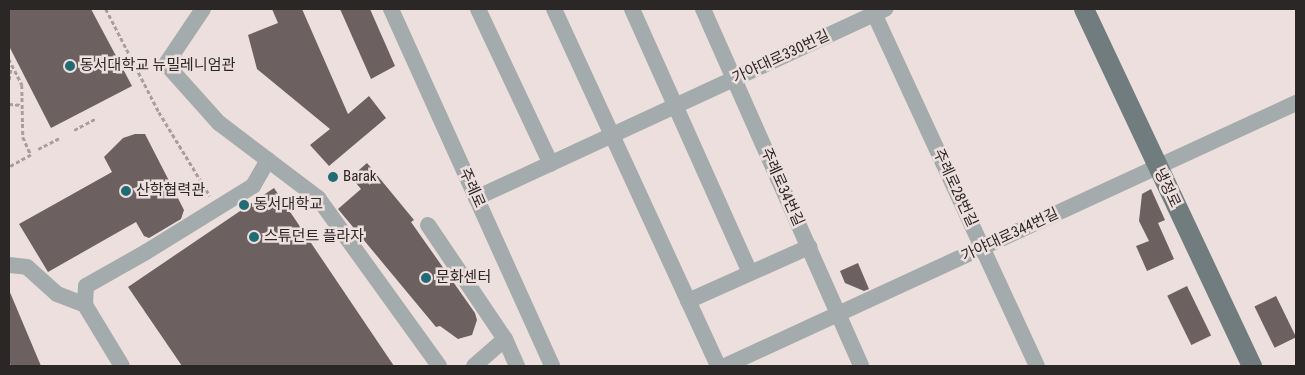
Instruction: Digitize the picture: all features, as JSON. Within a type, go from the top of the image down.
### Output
[{"type":"main road","name":"냉정로","points":[[1084,9],[1252,366]]},
{"type":"street","points":[[203,9],[166,64],[219,123],[318,198],[439,366]]},
{"type":"street","name":"주례로","points":[[391,9],[552,366]]},
{"type":"street","points":[[478,9],[551,164]]},
{"type":"street","points":[[554,9],[718,366]]},
{"type":"street","points":[[632,9],[677,105],[750,273]]},
{"type":"street","name":"주례로34번길","points":[[703,9],[861,366]]},
{"type":"street","name":"가야대로330번길","points":[[476,198],[734,79],[877,10]]},
{"type":"street","name":"주례로28번길","points":[[877,10],[982,248],[1038,366]]},
{"type":"street","name":"가야대로344번길","points":[[725,366],[1296,103]]},
{"type":"street","points":[[122,366],[85,305],[86,286],[146,252],[252,186],[268,160]]},
{"type":"street","points":[[428,225],[504,340],[517,366]]},
{"type":"street","points":[[688,301],[809,247]]},
{"type":"street","points":[[9,265],[27,267],[56,294],[85,305]]},
{"type":"street","points":[[474,366],[504,340]]},
{"type":"path","points":[[106,9],[158,112],[211,197]]},
{"type":"path","points":[[9,59],[9,80]]},
{"type":"path","points":[[9,167],[31,154],[23,137],[22,85],[10,65]]},
{"type":"path","points":[[9,104],[22,105]]},
{"type":"path","points":[[74,130],[95,119]]},
{"type":"path","points":[[38,149],[60,138]]},
{"type":"building","name":"동서대학교 뉴밀레니엄관","points":[[9,9],[91,9],[132,86],[51,128],[9,46]]},
{"type":"building","points":[[272,9],[302,9],[348,114],[369,96],[386,118],[329,166],[310,145],[330,129],[257,69],[248,35],[278,23]]},
{"type":"building","points":[[340,9],[370,9],[395,66],[371,79]]},
{"type":"building","name":"산학협력관","points":[[135,134],[145,134],[184,210],[181,219],[149,238],[144,236],[136,222],[48,272],[19,224],[112,172],[104,157],[123,138]]},
{"type":"building","points":[[367,163],[414,220],[411,222],[475,313],[477,320],[472,335],[458,339],[440,326],[436,327],[338,209],[361,189],[351,177]]},
{"type":"building","name":"스튜던트 플라자","points":[[274,188],[394,366],[182,366],[128,287]]},
{"type":"building","points":[[1151,189],[1165,220],[1158,223],[1174,259],[1147,271],[1136,246],[1149,241],[1139,221],[1142,194]]},
{"type":"building","points":[[858,263],[869,289],[864,291],[845,283],[840,271]]},
{"type":"building","points":[[1187,286],[1211,335],[1191,345],[1167,296]]},
{"type":"building","points":[[9,290],[41,366],[11,366],[9,361]]},
{"type":"building","points":[[1276,296],[1296,337],[1275,348],[1254,307]]},
{"type":"place","name":"동서대학교 뉴밀레니엄관","points":[[70,66]]},
{"type":"place","name":"Barak","points":[[333,177]]},
{"type":"place","name":"산학협력관","points":[[126,191]]},
{"type":"place","name":"동서대학교","points":[[244,205]]},
{"type":"place","name":"스튜던트 플라자","points":[[254,237]]},
{"type":"place","name":"문화센터","points":[[426,278]]}]
